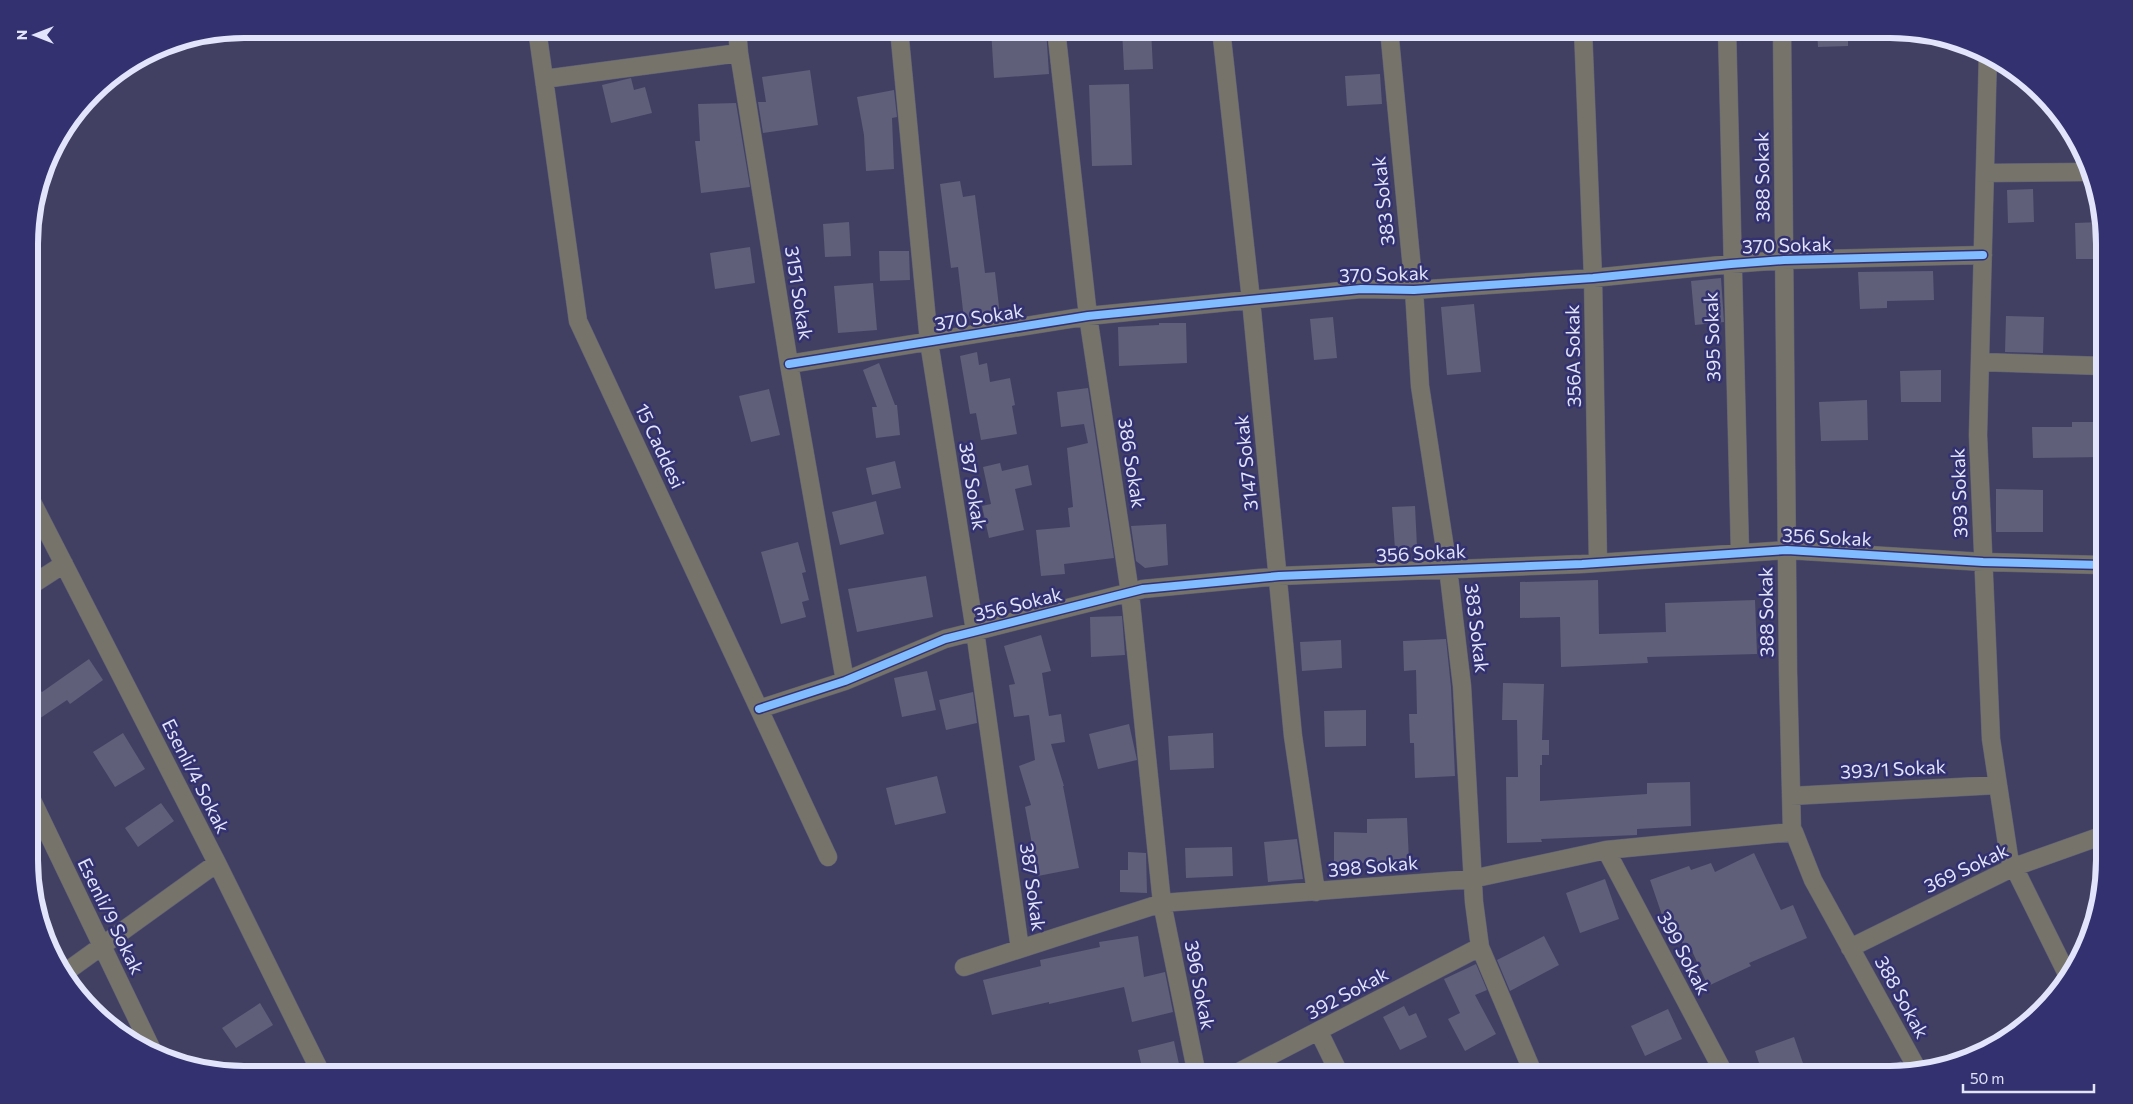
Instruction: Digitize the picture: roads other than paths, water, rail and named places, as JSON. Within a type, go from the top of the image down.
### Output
[{"type":"street","name":"15 Caddesi","points":[[538,38],[578,321],[828,857]]},
{"type":"street","name":"3151 Sokak","points":[[738,38],[789,364],[845,680]]},
{"type":"street","name":"387 Sokak","points":[[900,38],[928,342],[975,631],[1020,949]]},
{"type":"street","name":"386 Sokak","points":[[1057,38],[1088,316],[1130,593],[1162,903]]},
{"type":"street","name":"3147 Sokak","points":[[1222,38],[1251,300],[1293,736],[1316,892]]},
{"type":"street","name":"383 Sokak","points":[[1390,38],[1414,290],[1420,386],[1448,568],[1462,686],[1472,879],[1480,947],[1530,1066]]},
{"type":"street","name":"356A Sokak","points":[[1582,38],[1593,278],[1598,562]]},
{"type":"street","name":"395 Sokak","points":[[1727,38],[1731,264],[1740,553]]},
{"type":"street","name":"388 Sokak","points":[[1782,38],[1792,832],[1794,832],[1813,880],[1915,1065]]},
{"type":"street","points":[[544,79],[739,53]]},
{"type":"street","name":"393 Sokak","points":[[1988,62],[1978,434],[1990,739],[2009,857],[2065,969]]},
{"type":"street","points":[[1985,173],[2083,172]]},
{"type":"street","name":"370 Sokak","points":[[789,364],[1088,316],[1361,289],[1414,290],[1593,278],[1784,260],[1983,255]]},
{"type":"street","points":[[1980,362],[2096,366]]},
{"type":"street","name":"Esenli/4 Sokak","points":[[38,514],[217,863],[318,1066]]},
{"type":"street","name":"356 Sokak","points":[[759,709],[845,680],[944,639],[1142,589],[1279,576],[1598,562],[1787,550],[1983,562],[2096,565]]},
{"type":"street","points":[[38,581],[64,564]]},
{"type":"street","name":"393/1 Sokak","points":[[1791,796],[1998,785]]},
{"type":"street","name":"Esenli/9 Sokak","points":[[38,813],[149,1043]]},
{"type":"street","name":"398 Sokak","points":[[964,967],[1162,903],[1472,879],[1606,850],[1792,832]]},
{"type":"street","name":"369 Sokak","points":[[1850,948],[2014,867],[2096,838]]},
{"type":"street","name":"399 Sokak","points":[[1606,850],[1720,1066]]},
{"type":"street","points":[[69,970],[217,863]]},
{"type":"street","name":"396 Sokak","points":[[1162,903],[1195,1066]]},
{"type":"street","name":"392 Sokak","points":[[1251,1066],[1480,947]]},
{"type":"street","points":[[1319,1032],[1336,1066]]}]
